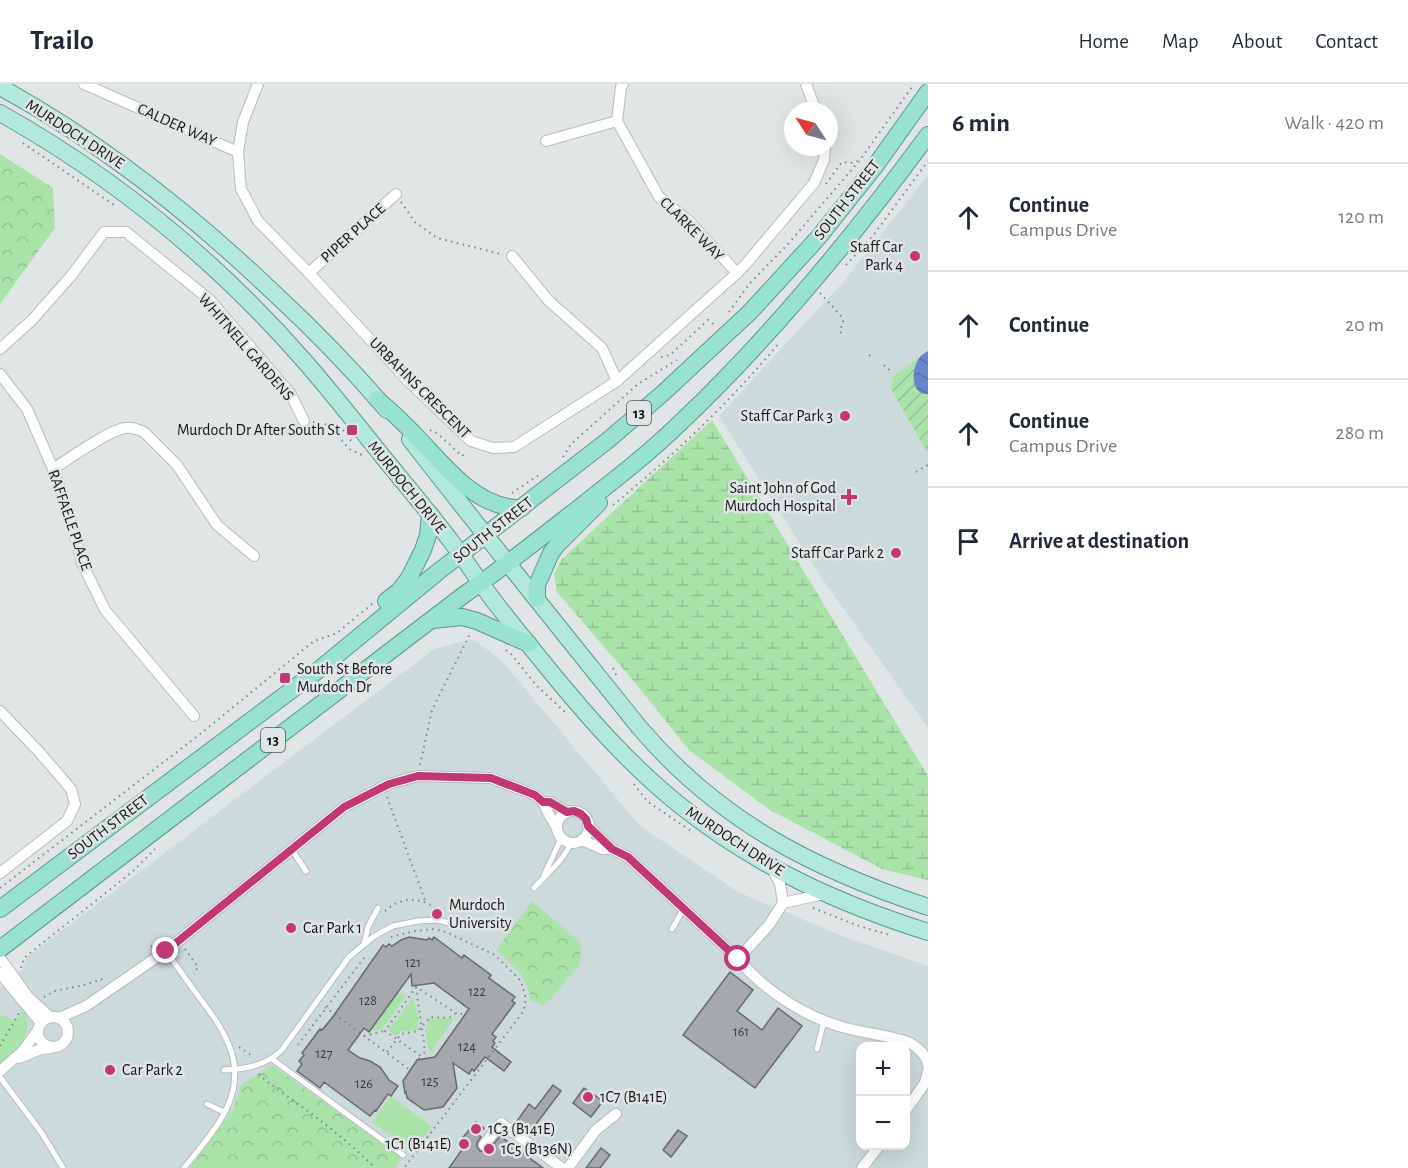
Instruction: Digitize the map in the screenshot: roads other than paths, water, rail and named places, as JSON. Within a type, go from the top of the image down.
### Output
[{"type":"highway","name":"SOUTH STREET","points":[[0,909],[321,668],[607,441],[662,394],[750,312],[818,238],[873,169],[928,92]]},
{"type":"highway","name":"SOUTH STREET","points":[[0,949],[508,563],[642,458],[739,365],[783,316],[860,225],[928,135]]},
{"type":"highway","points":[[377,399],[471,490],[490,501],[508,507],[522,508]]},
{"type":"highway","points":[[537,599],[539,579],[557,545],[678,425]]},
{"type":"highway","points":[[321,668],[352,628],[399,591],[409,578],[428,535],[430,514]]},
{"type":"highway","points":[[432,620],[462,617],[477,621],[529,644]]},
{"type":"main road","name":"MURDOCH DRIVE","points":[[0,87],[96,145],[190,216],[336,353],[401,427],[651,741],[696,786],[735,816],[787,849],[880,891],[928,907]]},
{"type":"main road","name":"MURDOCH DRIVE","points":[[0,113],[71,156],[118,189],[184,241],[249,301],[309,366],[430,514],[481,583],[592,721],[636,767],[680,806],[770,867],[862,910],[928,932]]},
{"type":"street","name":"CALDER WAY","points":[[84,84],[237,152]]},
{"type":"street","name":"URBAHNS CRESCENT","points":[[258,84],[243,122],[237,152],[241,189],[258,221],[408,381],[471,441],[494,448],[514,447],[617,381],[745,265],[814,183],[824,156]]},
{"type":"street","points":[[546,141],[617,122],[623,84]]},
{"type":"street","points":[[806,84],[813,102]]},
{"type":"street","name":"CLARKE WAY","points":[[617,122],[659,197],[689,221],[736,273]]},
{"type":"street","name":"PIPER PLACE","points":[[309,273],[396,194]]},
{"type":"street","name":"WHITNELL GARDENS","points":[[0,349],[40,311],[71,276],[104,232],[126,232],[210,300],[290,393],[304,421]]},
{"type":"street","points":[[512,256],[549,301],[602,348],[617,381]]},
{"type":"street","name":"RAFFAELE PLACE","points":[[0,374],[27,409],[53,469],[82,563],[105,610],[194,716]]},
{"type":"street","points":[[53,469],[113,432],[128,427],[138,429],[177,465],[217,525],[254,556]]},
{"type":"street","points":[[0,711],[71,789],[75,804],[67,821],[0,873]]},
{"type":"street","points":[[0,1071],[13,1061],[47,1022],[86,1006],[166,951],[344,807],[389,784],[418,776],[491,778],[535,795],[543,802],[564,840],[612,849]]},
{"type":"street","points":[[543,802],[550,802],[567,812]]},
{"type":"street","points":[[558,829],[559,820],[567,812],[574,811],[581,814],[586,819],[587,834],[576,841]]},
{"type":"street","points":[[588,826],[612,849],[628,857],[738,959],[750,974],[770,989],[802,1011],[824,1021],[843,1028],[910,1043],[917,1047],[928,1062]]},
{"type":"street","points":[[738,959],[769,925],[783,903],[780,883],[770,867]]},
{"type":"street","points":[[783,903],[825,894]]},
{"type":"street","points":[[0,958],[32,1005]]},
{"type":"street","points":[[0,973],[47,1022]]},
{"type":"street","points":[[68,1028],[86,1006]]},
{"type":"street","points":[[13,1061],[41,1049],[63,1045],[69,1034],[63,1020],[47,1022]]},
{"type":"street","points":[[47,1022],[38,1036],[45,1046],[51,1048]]},
{"type":"street","points":[[910,1104],[925,1083],[928,1071]]},
{"type":"street","points":[[568,1168],[596,1130],[616,1114]]},
{"type":"street","points":[[484,1145],[501,1123],[562,1168]]},
{"type":"street","points":[[862,1168],[876,1150]]},
{"type":"lane","points":[[542,879],[560,842],[558,829]]},
{"type":"lane","points":[[534,888],[558,864],[576,841]]},
{"type":"lane","points":[[292,850],[306,871]]},
{"type":"lane","points":[[364,944],[368,927],[378,908]]},
{"type":"lane","points":[[672,929],[684,908]]},
{"type":"lane","points":[[224,1070],[255,1066],[272,1059],[281,1051],[349,957],[387,929],[401,924],[437,920],[458,925]]},
{"type":"lane","points":[[166,951],[217,1021],[232,1052],[235,1070],[233,1090],[224,1112],[184,1168]]},
{"type":"lane","points":[[816,1049],[824,1021]]},
{"type":"lane","points":[[272,1059],[403,1155]]},
{"type":"lane","points":[[0,1077],[41,1132],[63,1168]]},
{"type":"lane","points":[[207,1104],[224,1112]]},
{"type":"water","points":[[928,351],[928,394],[922,393],[915,386],[914,374],[917,362]]},
{"type":"place","name":"Staff Car Park 4","points":[[915,256]]},
{"type":"place","name":"Staff Car Park 3","points":[[845,416]]},
{"type":"place","name":"Murdoch Dr After South St","points":[[352,430]]},
{"type":"place","name":"Saint John of God Murdoch Hospital","points":[[849,497]]},
{"type":"place","name":"Staff Car Park 2","points":[[896,553]]},
{"type":"place","name":"South St Before Murdoch Dr","points":[[285,678]]},
{"type":"place","name":"Murdoch University","points":[[437,914]]},
{"type":"place","name":"Car Park 1","points":[[291,928]]},
{"type":"place","name":"Car Park 2","points":[[110,1070]]},
{"type":"place","name":"1C7 (B141E)","points":[[588,1097]]},
{"type":"place","name":"1C3 (B141E)","points":[[476,1129]]},
{"type":"place","name":"1C1 (B141E)","points":[[464,1144]]},
{"type":"place","name":"1C5 (B136N)","points":[[489,1149]]}]
